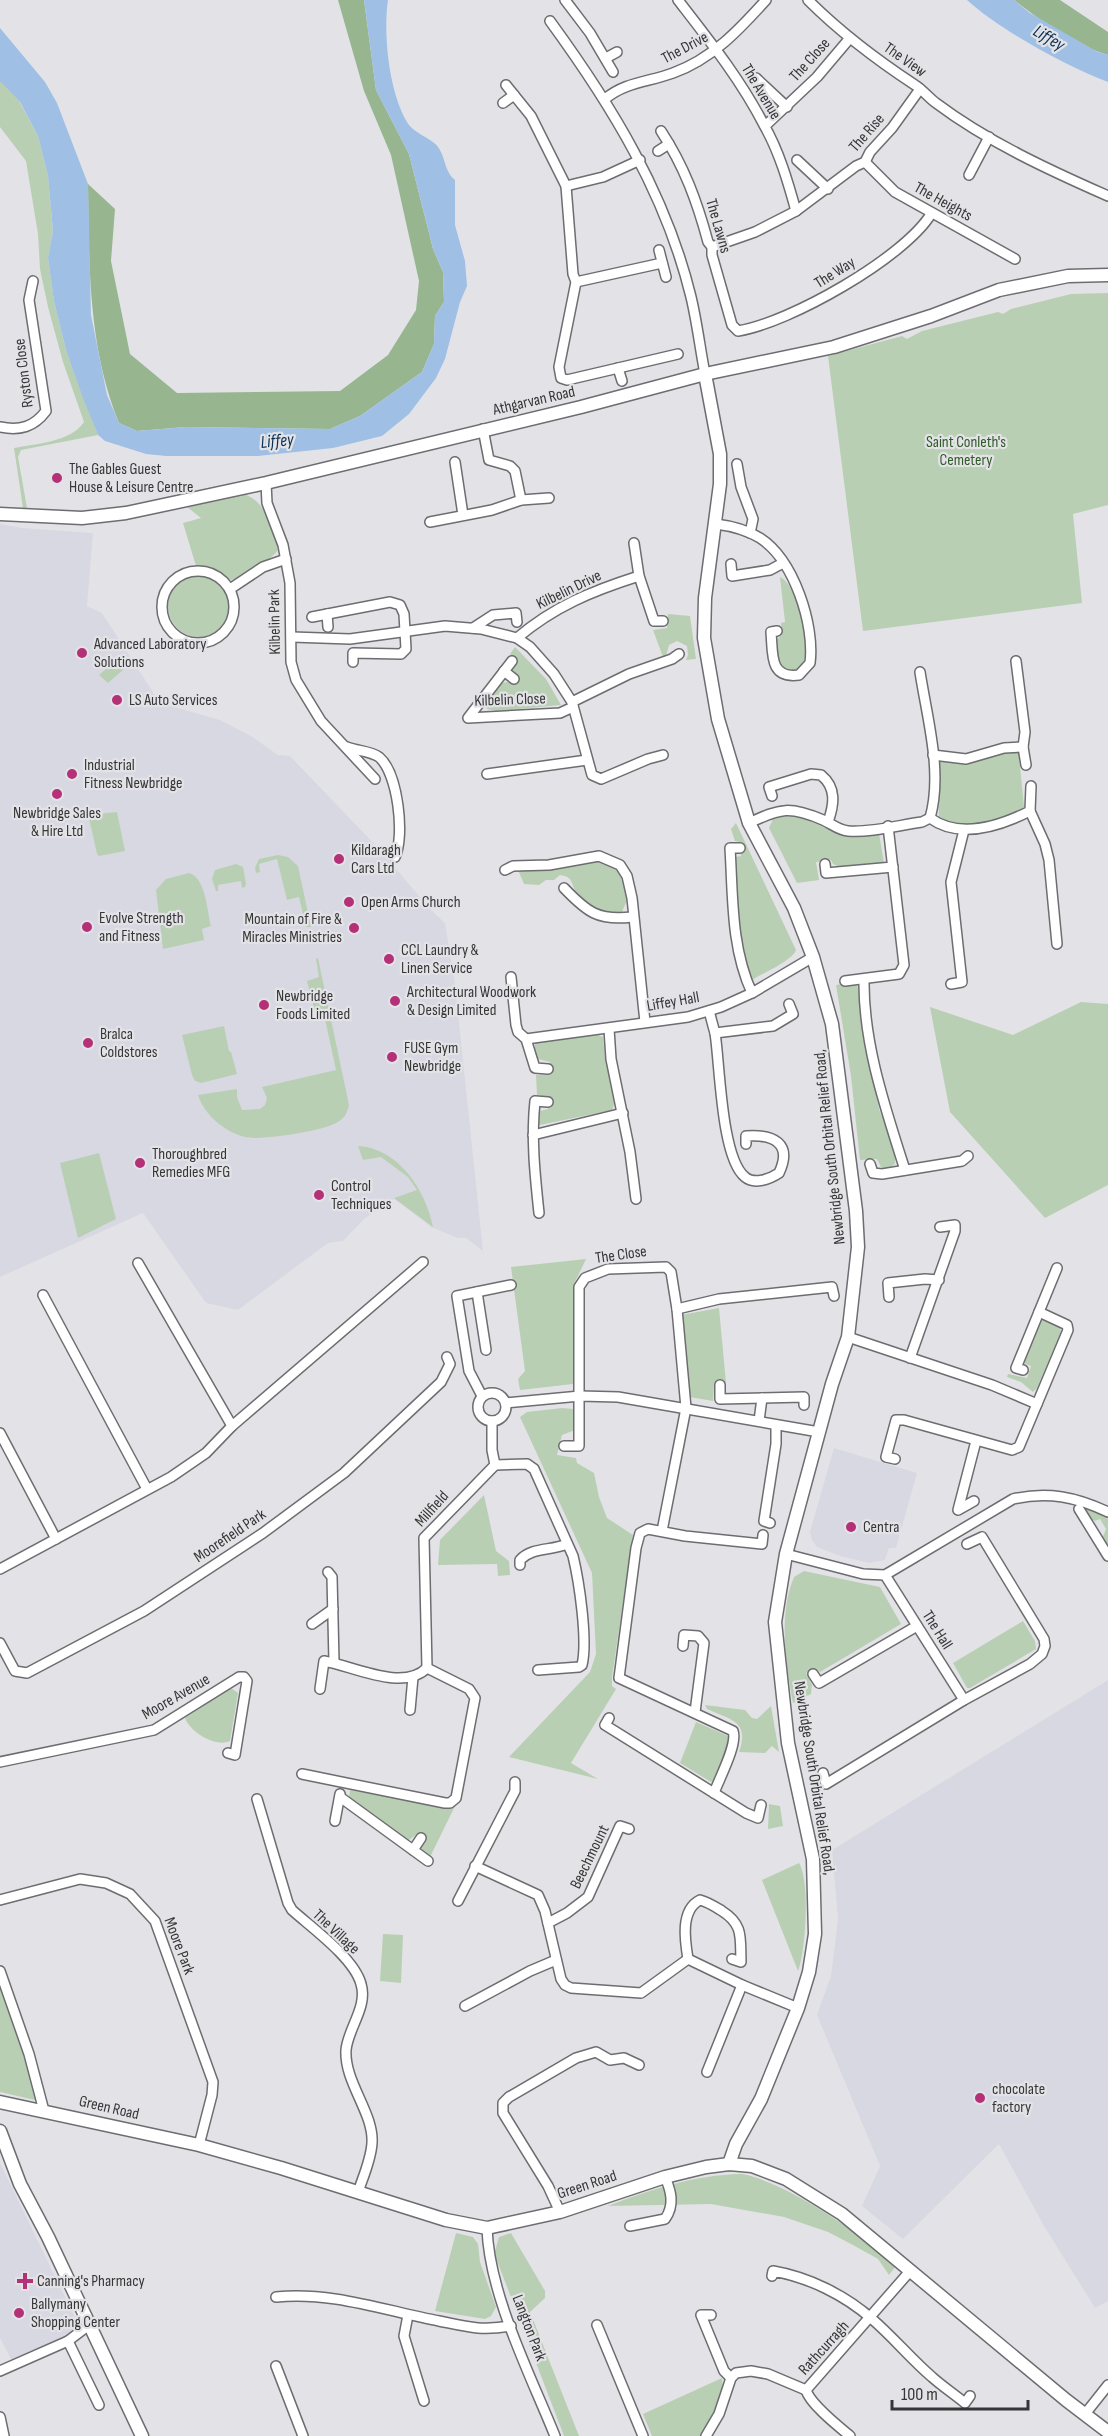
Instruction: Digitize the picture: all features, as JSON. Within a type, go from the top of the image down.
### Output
[{"type":"street","points":[[565,0],[606,58],[613,72]]},
{"type":"street","name":"The Avenue","points":[[678,0],[741,85],[765,126],[782,166],[796,211]]},
{"type":"street","name":"The Drive","points":[[605,99],[623,86],[654,80],[696,63],[716,50],[766,0]]},
{"type":"street","name":"The View","points":[[808,0],[817,4],[850,38],[901,77],[920,88],[935,102],[989,137],[1039,165],[1108,196]]},
{"type":"street","points":[[550,21],[605,99],[640,160],[678,254],[691,297],[705,374]]},
{"type":"street","name":"The Close","points":[[765,126],[817,77],[850,38]]},
{"type":"street","points":[[606,58],[617,52]]},
{"type":"street","points":[[756,78],[787,107]]},
{"type":"street","points":[[506,85],[531,116],[566,186],[573,274],[576,282],[559,367],[561,378],[567,381],[678,354]]},
{"type":"street","name":"The Rise","points":[[712,248],[756,232],[796,211],[856,166],[865,162],[870,152],[892,128],[920,88]]},
{"type":"street","points":[[503,103],[514,95]]},
{"type":"street","name":"The Lawns","points":[[661,131],[690,184],[708,242],[712,248],[711,255],[727,311],[732,325],[738,331]]},
{"type":"street","points":[[969,175],[989,137]]},
{"type":"street","points":[[658,151],[669,144]]},
{"type":"street","points":[[566,186],[603,177],[640,160]]},
{"type":"street","points":[[797,160],[828,189]]},
{"type":"street","name":"The Heights","points":[[865,162],[895,192],[1015,259]]},
{"type":"street","name":"The Way","points":[[738,331],[775,320],[822,300],[865,273],[912,236],[931,214]]},
{"type":"street","points":[[989,258],[995,248]]},
{"type":"street","points":[[659,250],[666,277]]},
{"type":"street","points":[[576,282],[662,263]]},
{"type":"street","name":"Athgarvan Road","points":[[0,514],[82,518],[126,513],[266,483],[705,374],[834,347],[931,316],[999,290],[1068,276],[1108,275]]},
{"type":"street","name":"Ryston Close","points":[[0,427],[32,426],[46,411],[26,290],[33,281]]},
{"type":"street","points":[[618,368],[622,381]]},
{"type":"street","name":"Newbridge South Orbital Relief Road,","points":[[705,374],[720,454],[720,484],[705,598],[704,639],[718,719],[749,823],[794,908],[813,957],[832,1024],[856,1211],[858,1247],[848,1337],[786,1554],[776,1622],[788,1743],[813,1859],[815,1934],[809,1972],[798,2008],[761,2099],[736,2144],[729,2164]]},
{"type":"street","points":[[483,429],[489,460],[506,464],[514,471],[520,500]]},
{"type":"street","points":[[737,464],[741,487],[753,519],[750,533]]},
{"type":"street","points":[[458,466],[463,515]]},
{"type":"street","name":"Kilbelin Park","points":[[266,483],[267,503],[279,531],[286,559],[290,583],[291,662],[302,693],[321,721],[375,779]]},
{"type":"street","points":[[430,522],[500,508],[520,500],[549,498]]},
{"type":"street","points":[[716,524],[750,533],[762,540],[783,563],[805,609],[809,629],[810,663],[800,675],[793,676],[779,672],[774,666],[771,632],[777,631]]},
{"type":"street","points":[[634,543],[639,576],[654,621],[663,621]]},
{"type":"street","points":[[230,589],[264,567],[286,559]]},
{"type":"street","points":[[730,564],[732,576],[770,570],[783,563]]},
{"type":"street","points":[[190,572],[210,573],[218,576],[230,589],[235,610],[226,631],[218,638],[196,644],[175,635],[167,626],[162,604],[165,593],[179,576],[190,572]]},
{"type":"street","name":"Kilbelin Drive","points":[[517,638],[531,626],[573,600],[594,590],[639,576]]},
{"type":"street","points":[[312,617],[390,602],[400,605],[404,614],[405,649],[400,654],[353,653],[353,662]]},
{"type":"street","points":[[473,628],[493,615],[516,613],[517,622]]},
{"type":"street","points":[[327,614],[328,627]]},
{"type":"street","points":[[292,637],[350,639],[445,626],[473,628],[517,638],[530,647],[545,663],[573,704],[592,775],[601,779],[663,755]]},
{"type":"street","points":[[573,704],[629,674],[679,654]]},
{"type":"street","name":"Kilbelin Close","points":[[512,661],[468,718],[560,713],[573,704]]},
{"type":"street","points":[[1016,661],[1025,732],[1023,747],[1026,765]]},
{"type":"street","name":"Kilbelin Close","points":[[504,671],[514,679]]},
{"type":"street","points":[[920,672],[933,756],[934,788],[930,818]]},
{"type":"street","points":[[345,747],[373,754],[382,761],[388,772],[394,790],[400,830],[400,846],[395,857]]},
{"type":"street","points":[[933,756],[966,759],[1004,748],[1023,747]]},
{"type":"street","points":[[487,774],[587,760]]},
{"type":"street","points":[[772,796],[770,787],[811,774],[821,775],[832,788],[834,800],[828,822]]},
{"type":"street","points":[[1031,786],[1030,811],[1045,844],[1057,944]]},
{"type":"street","points":[[749,823],[770,813],[789,809],[828,822],[840,830],[852,831],[922,822],[930,818]]},
{"type":"street","points":[[930,818],[938,824],[969,831],[1018,817],[1030,811]]},
{"type":"street","points":[[845,981],[899,975],[904,965],[888,826]]},
{"type":"street","points":[[951,984],[962,982],[951,882],[964,830]]},
{"type":"street","points":[[740,848],[730,848],[736,936],[740,962],[752,993]]},
{"type":"street","points":[[505,870],[513,866],[566,863],[599,856],[620,865],[627,876],[632,898],[632,917],[645,1022]]},
{"type":"street","points":[[825,864],[826,873],[893,867]]},
{"type":"street","points":[[564,888],[594,915],[604,918],[632,917]]},
{"type":"street","name":"Liffey Hall","points":[[526,1039],[688,1017],[709,1011],[752,993],[813,957]]},
{"type":"street","points":[[511,977],[518,1032],[526,1039],[535,1068],[548,1069]]},
{"type":"street","points":[[864,979],[864,994],[875,1070],[882,1103],[905,1170]]},
{"type":"street","points":[[715,1033],[773,1026],[793,1014],[789,1004]]},
{"type":"street","points":[[709,1011],[715,1033],[723,1111],[730,1150],[738,1169],[747,1179],[753,1181],[779,1173],[785,1156],[778,1142],[770,1137],[759,1135],[746,1136],[746,1144]]},
{"type":"street","points":[[609,1029],[611,1059],[623,1113],[636,1200]]},
{"type":"street","points":[[539,1213],[533,1135],[536,1101],[548,1102]]},
{"type":"street","points":[[533,1135],[623,1113]]},
{"type":"street","points":[[870,1164],[873,1173],[962,1161],[968,1156]]},
{"type":"street","points":[[910,1358],[939,1280],[955,1225],[940,1227]]},
{"type":"street","points":[[0,1569],[171,1477],[206,1453],[232,1426],[423,1262]]},
{"type":"street","points":[[138,1263],[232,1426]]},
{"type":"street","name":"The Close","points":[[564,1446],[579,1446],[579,1287],[585,1278],[608,1269],[666,1266],[671,1272],[677,1309],[686,1408],[662,1531]]},
{"type":"street","points":[[1023,1371],[1016,1368],[1057,1268]]},
{"type":"street","points":[[889,1297],[888,1283],[925,1279],[939,1280]]},
{"type":"street","points":[[483,1396],[469,1371],[457,1296],[511,1285]]},
{"type":"street","points":[[677,1309],[719,1299],[832,1287],[834,1296]]},
{"type":"street","points":[[477,1292],[486,1350]]},
{"type":"street","points":[[43,1295],[147,1489]]},
{"type":"street","points":[[895,1460],[886,1457],[894,1423],[900,1419],[1012,1450],[1018,1447],[1068,1330],[1067,1325],[1063,1322],[1039,1312]]},
{"type":"street","points":[[848,1337],[992,1385],[1037,1404]]},
{"type":"street","name":"Moorefield Park","points":[[0,1643],[15,1671],[27,1673],[144,1611],[263,1533],[344,1473],[441,1382],[450,1364],[447,1357]]},
{"type":"street","points":[[720,1385],[720,1399],[804,1397],[804,1405]]},
{"type":"street","points":[[496,1393],[506,1403],[503,1415],[492,1421],[487,1420],[479,1412],[479,1401],[483,1396],[496,1393]]},
{"type":"street","points":[[506,1403],[580,1396],[618,1397],[819,1432]]},
{"type":"street","points":[[759,1421],[762,1398]]},
{"type":"street","points":[[492,1421],[492,1450],[495,1465],[522,1463],[532,1466],[577,1570],[584,1650],[582,1661],[579,1667],[538,1670]]},
{"type":"street","points":[[770,1523],[764,1521],[776,1444],[776,1426]]},
{"type":"street","points":[[0,1433],[56,1539]]},
{"type":"street","points":[[974,1501],[958,1510],[976,1441]]},
{"type":"street","name":"Millfield","points":[[427,1668],[424,1538],[495,1465]]},
{"type":"street","points":[[786,1554],[863,1574],[885,1575],[1013,1499],[1050,1494],[1070,1497],[1105,1511],[1108,1500]]},
{"type":"street","points":[[1079,1509],[1097,1529],[1108,1556]]},
{"type":"street","points":[[714,1793],[735,1737],[733,1731],[619,1678],[636,1548],[640,1533],[648,1529],[685,1536],[762,1544],[763,1535]]},
{"type":"street","points":[[823,1773],[826,1784],[964,1700],[1030,1664],[1042,1654],[1045,1646],[1044,1639],[982,1537],[967,1544]]},
{"type":"street","points":[[520,1565],[520,1560],[527,1552],[554,1549],[567,1544]]},
{"type":"street","points":[[328,1572],[332,1577],[334,1662]]},
{"type":"street","name":"The Hall","points":[[885,1575],[964,1700]]},
{"type":"street","points":[[312,1624],[333,1609]]},
{"type":"street","points":[[813,1674],[819,1683],[917,1626]]},
{"type":"street","points":[[683,1646],[684,1635],[698,1636],[704,1643],[695,1712]]},
{"type":"street","points":[[302,1774],[445,1803],[450,1803],[456,1798],[475,1698],[469,1689],[427,1668],[421,1675],[413,1677],[374,1675],[324,1661],[320,1689]]},
{"type":"street","name":"Moore Avenue","points":[[0,1762],[154,1730],[239,1677],[244,1677],[247,1681],[232,1757]]},
{"type":"street","points":[[410,1710],[413,1677]]},
{"type":"street","points":[[609,1718],[605,1725],[758,1818],[761,1805]]},
{"type":"street","points":[[458,1901],[515,1791],[515,1782]]},
{"type":"street","points":[[335,1821],[343,1783]]},
{"type":"street","points":[[340,1797],[428,1861]]},
{"type":"street","name":"The Village","points":[[256,1799],[288,1903],[292,1910],[348,1961],[362,1985],[362,2001],[348,2039],[346,2052],[351,2078],[370,2129],[372,2143],[358,2192]]},
{"type":"street","name":"Beechmount","points":[[548,1923],[584,1902],[620,1826],[629,1829]]},
{"type":"street","points":[[413,1850],[421,1838]]},
{"type":"street","points":[[476,1866],[538,1895],[548,1923],[561,1979],[571,1988],[641,1994],[688,1959]]},
{"type":"street","name":"Moore Park","points":[[0,1900],[80,1880],[106,1883],[130,1894],[155,1921],[213,2082],[212,2095],[199,2145]]},
{"type":"street","points":[[688,1959],[685,1941],[686,1923],[691,1908],[700,1900],[732,1918],[738,1926],[741,1962],[732,1959]]},
{"type":"street","points":[[688,1959],[798,2008]]},
{"type":"street","points":[[468,2001],[556,1960]]},
{"type":"street","points":[[0,1971],[29,2054],[44,2110]]},
{"type":"street","points":[[707,2072],[742,1985]]},
{"type":"street","points":[[560,2212],[548,2186],[503,2113],[502,2106],[509,2097],[576,2058],[596,2052],[609,2060],[624,2058],[639,2065]]},
{"type":"street","name":"Green Road","points":[[0,2102],[199,2145],[281,2168],[446,2220],[487,2228],[560,2212],[665,2176],[706,2167],[729,2164],[766,2170],[827,2203],[1108,2432]]},
{"type":"street","points":[[0,2131],[21,2184],[141,2436]]},
{"type":"street","points":[[630,2226],[665,2219],[668,2215],[671,2193],[665,2176]]},
{"type":"street","name":"Langton Park","points":[[487,2228],[488,2251],[511,2326],[555,2436]]},
{"type":"street","points":[[772,2276],[773,2271],[789,2274],[826,2289],[872,2318],[931,2377],[965,2402]]},
{"type":"street","name":"Rathcurragh","points":[[731,2378],[736,2373],[751,2371],[768,2374],[806,2390],[872,2318],[911,2271]]},
{"type":"street","points":[[276,2297],[301,2294],[357,2303],[487,2330],[511,2326]]},
{"type":"street","points":[[706,2436],[719,2414],[731,2378],[724,2371],[701,2314],[711,2315]]},
{"type":"street","points":[[408,2315],[404,2336],[424,2401]]},
{"type":"street","points":[[0,2371],[68,2341],[89,2325]]},
{"type":"street","points":[[597,2325],[643,2436]]},
{"type":"street","points":[[68,2341],[99,2405]]},
{"type":"street","points":[[276,2366],[303,2436]]},
{"type":"street","points":[[1085,2414],[1108,2385]]},
{"type":"street","points":[[806,2390],[808,2396],[844,2434]]},
{"type":"street","points":[[0,2418],[4,2436]]},
{"type":"shaded area","points":[[0,524],[22,528],[93,533],[87,606],[102,613],[160,703],[220,720],[251,736],[278,755],[290,756],[382,852],[429,908],[445,923],[455,984],[483,1251],[466,1238],[458,1238],[431,1227],[394,1199],[365,1218],[343,1241],[328,1243],[238,1310],[206,1303],[143,1213],[0,1277]]},
{"type":"shaded area","points":[[834,1448],[917,1473],[896,1548],[889,1548],[885,1560],[869,1563],[840,1556],[817,1547],[812,1540],[810,1532]]},
{"type":"shaded area","points":[[1108,1680],[1108,2301],[1095,2308],[1044,2226],[999,2144],[903,2239],[862,2206],[880,2166],[817,2015],[831,1976],[838,1919],[832,1850]]},
{"type":"shaded area","points":[[0,2163],[79,2326],[76,2336],[12,2361],[0,2338]]},
{"type":"green space","points":[[338,0],[364,0],[376,90],[409,154],[433,249],[443,272],[444,302],[435,316],[434,344],[422,372],[360,416],[330,429],[186,427],[137,431],[119,423],[101,365],[92,305],[88,184],[115,209],[111,261],[130,354],[177,393],[340,391],[388,355],[416,310],[419,281],[391,155],[364,91]]},
{"type":"green space","points":[[1014,0],[1060,0],[1108,32],[1108,55],[1059,32]]},
{"type":"green space","points":[[0,80],[19,101],[38,136],[48,176],[53,231],[48,258],[54,301],[66,350],[98,435],[21,450],[18,457],[27,508],[23,508],[14,448],[62,438],[78,429],[84,422],[63,362],[48,307],[40,269],[38,234],[26,161],[0,127]]},
{"type":"green space","name":"Saint Conleth's Cemetery","points":[[1108,293],[1108,505],[1073,514],[1082,603],[863,631],[828,356],[902,336],[907,339],[922,331],[998,312],[1003,314],[1011,309],[1071,294]]},
{"type":"green space","points":[[243,494],[251,497],[263,509],[271,525],[278,550],[270,558],[242,576],[231,580],[210,567],[196,566],[183,523],[201,518],[187,507]]},
{"type":"green space","points":[[193,575],[205,575],[221,584],[228,594],[230,606],[228,618],[221,628],[205,637],[193,637],[182,632],[173,623],[168,612],[168,600],[173,589],[182,580]]},
{"type":"green space","points":[[780,577],[788,584],[795,597],[805,632],[806,649],[803,662],[795,670],[782,669],[776,662],[776,640],[782,635],[781,623],[785,622]]},
{"type":"green space","points":[[668,614],[690,616],[696,659],[686,660],[687,646],[677,641],[669,645],[666,656],[663,657],[653,630],[667,628]]},
{"type":"green space","points":[[515,647],[546,679],[561,705],[497,711],[487,709],[485,704],[501,683],[509,682],[514,685],[518,679],[513,670],[518,660],[510,654]]},
{"type":"green space","points":[[123,654],[130,664],[108,683],[99,675]]},
{"type":"green space","points":[[1001,752],[1017,752],[1019,755],[1024,807],[1005,816],[973,825],[956,824],[939,818],[937,765],[939,761],[967,762]]},
{"type":"green space","points":[[117,812],[125,851],[99,856],[89,818]]},
{"type":"green space","points":[[785,816],[802,818],[841,834],[879,833],[884,863],[842,868],[833,864],[831,860],[816,862],[819,880],[797,883],[769,828],[773,819]]},
{"type":"green space","points":[[736,823],[796,950],[783,962],[752,980],[743,951],[738,921],[733,859],[741,856],[740,842],[735,841],[731,829]]},
{"type":"green space","points":[[278,855],[288,857],[298,866],[311,927],[306,927],[299,897],[287,900],[277,859],[259,864],[260,872],[256,873],[255,868],[259,859]]},
{"type":"green space","points":[[593,860],[608,863],[618,872],[627,900],[622,912],[603,912],[592,907],[582,900],[565,876],[560,875],[554,880],[546,880],[539,885],[524,884],[518,870],[566,867]]},
{"type":"green space","points":[[236,864],[243,867],[245,887],[242,888],[241,881],[218,885],[218,891],[216,891],[212,879],[215,870]]},
{"type":"green space","points":[[189,873],[195,876],[202,888],[211,926],[202,929],[204,940],[163,949],[156,890],[166,879]]},
{"type":"green space","points":[[318,958],[349,1105],[346,1114],[336,1123],[318,1129],[264,1138],[237,1135],[210,1116],[198,1095],[237,1089],[237,1097],[242,1110],[260,1109],[265,1105],[267,1098],[262,1087],[336,1070],[325,1019],[317,1020],[307,981],[319,977],[316,959]]},
{"type":"green space","points":[[847,983],[857,985],[859,992],[879,1109],[895,1151],[895,1164],[888,1169],[881,1167],[877,1159],[860,1160],[851,1076],[836,985]]},
{"type":"green space","points":[[1081,1002],[1108,1004],[1108,1185],[1045,1218],[950,1112],[930,1007],[1013,1035]]},
{"type":"green space","points":[[224,1026],[237,1074],[201,1083],[195,1081],[182,1035]]},
{"type":"green space","points":[[595,1034],[603,1037],[605,1058],[616,1099],[612,1110],[540,1125],[537,1118],[540,1111],[548,1109],[548,1097],[537,1095],[536,1075],[549,1075],[550,1062],[538,1059],[535,1054],[535,1043],[538,1040]]},
{"type":"green space","points":[[358,1146],[386,1154],[398,1163],[417,1186],[433,1227],[394,1198],[417,1190],[408,1177],[381,1157],[363,1160]]},
{"type":"green space","points":[[99,1153],[116,1219],[78,1238],[60,1163]]},
{"type":"green space","points":[[586,1259],[573,1286],[573,1384],[520,1390],[518,1379],[525,1371],[511,1267]]},
{"type":"green space","points":[[719,1308],[726,1383],[714,1384],[713,1401],[689,1397],[681,1315]]},
{"type":"green space","points":[[1046,1319],[1060,1327],[1061,1332],[1037,1388],[1033,1392],[1021,1382],[1007,1377],[1008,1374],[1027,1378],[1031,1366],[1025,1364],[1024,1359],[1039,1322]]},
{"type":"green space","points":[[573,1409],[575,1430],[562,1435],[557,1455],[576,1458],[577,1463],[594,1473],[599,1497],[607,1518],[633,1535],[612,1677],[612,1686],[616,1689],[571,1763],[598,1779],[509,1757],[590,1672],[596,1654],[592,1573],[520,1417],[527,1412]]},
{"type":"green space","points":[[484,1495],[496,1551],[509,1561],[510,1575],[498,1576],[497,1564],[438,1565],[440,1540]]},
{"type":"green space","points":[[1083,1506],[1108,1519],[1108,1549],[1102,1539],[1106,1529],[1100,1519],[1095,1521],[1089,1518]]},
{"type":"green space","points":[[804,1571],[880,1587],[901,1624],[820,1672],[814,1668],[806,1673],[812,1685],[811,1694],[793,1703],[786,1656],[786,1607],[794,1577]]},
{"type":"green space","points":[[1023,1621],[1035,1641],[1036,1649],[967,1688],[953,1663]]},
{"type":"green space","points":[[231,1688],[238,1693],[230,1741],[224,1743],[204,1737],[192,1728],[185,1718]]},
{"type":"green space","points":[[705,1705],[745,1710],[752,1718],[757,1719],[771,1706],[779,1752],[772,1746],[765,1753],[739,1752],[742,1742],[740,1728],[731,1719],[707,1709]]},
{"type":"green space","points":[[696,1722],[728,1736],[728,1743],[715,1779],[711,1782],[680,1763]]},
{"type":"green space","points":[[350,1790],[433,1805],[457,1802],[430,1857],[421,1849],[423,1838],[417,1834],[409,1840],[403,1839],[349,1798]]},
{"type":"green space","points":[[769,1804],[780,1806],[783,1826],[768,1829]]},
{"type":"green space","points":[[799,1863],[805,1884],[806,1916],[798,1971],[762,1880]]},
{"type":"green space","points":[[383,1934],[403,1935],[401,1983],[380,1981]]},
{"type":"green space","points":[[0,1986],[37,2090],[35,2100],[0,2092]]},
{"type":"green space","points":[[742,2174],[779,2187],[823,2211],[865,2240],[896,2266],[889,2275],[878,2259],[853,2245],[828,2232],[784,2217],[711,2204],[608,2206],[673,2184],[707,2177]]},
{"type":"green space","points":[[456,2233],[473,2237],[478,2244],[480,2262],[496,2307],[491,2316],[485,2319],[435,2311]]},
{"type":"green space","points":[[511,2233],[545,2291],[545,2298],[530,2312],[579,2436],[564,2436],[496,2258],[495,2251],[499,2237]]},
{"type":"green space","points":[[722,2378],[719,2401],[701,2436],[652,2436],[643,2414]]},
{"type":"water","name":"Liffey","points":[[364,0],[388,0],[387,46],[392,79],[401,110],[410,126],[438,147],[449,173],[455,180],[455,225],[465,261],[467,286],[460,302],[445,359],[436,378],[409,414],[382,436],[333,448],[258,456],[166,456],[146,454],[105,441],[98,435],[66,350],[54,301],[48,258],[53,231],[48,176],[38,136],[20,102],[0,81],[0,28],[45,82],[57,103],[88,184],[91,315],[107,395],[119,423],[137,431],[186,427],[330,429],[360,416],[422,372],[434,344],[435,316],[444,302],[443,272],[433,249],[409,154],[376,90]]},
{"type":"water","name":"Liffey","points":[[967,0],[1014,0],[1030,13],[1096,51],[1108,55],[1108,82],[1073,67],[1034,46],[997,23]]},
{"type":"place","name":"The Gables Guest House & Leisure Centre","points":[[57,478]]},
{"type":"place","name":"Advanced Laboratory Solutions","points":[[82,653]]},
{"type":"place","name":"LS Auto Services","points":[[117,700]]},
{"type":"place","name":"Industrial Fitness Newbridge","points":[[72,774]]},
{"type":"place","name":"Newbridge Sales & Hire Ltd","points":[[57,794]]},
{"type":"place","name":"Kildaragh Cars Ltd","points":[[339,859]]},
{"type":"place","name":"Open Arms Church","points":[[349,902]]},
{"type":"place","name":"Evolve Strength and Fitness","points":[[87,927]]},
{"type":"place","name":"Mountain of Fire & Miracles Ministries","points":[[354,928]]},
{"type":"place","name":"CCL Laundry & Linen Service","points":[[389,959]]},
{"type":"place","name":"Architectural Woodwork & Design Limited","points":[[395,1001]]},
{"type":"place","name":"Newbridge Foods Limited","points":[[264,1005]]},
{"type":"place","name":"Bralca Coldstores","points":[[88,1043]]},
{"type":"place","name":"FUSE Gym Newbridge","points":[[392,1057]]},
{"type":"place","name":"Thoroughbred Remedies MFG","points":[[140,1163]]},
{"type":"place","name":"Control Techniques","points":[[319,1195]]},
{"type":"place","name":"Centra","points":[[851,1527]]},
{"type":"place","name":"chocolate factory","points":[[980,2098]]},
{"type":"place","name":"Canning's Pharmacy","points":[[25,2281]]},
{"type":"place","name":"Ballymany Shopping Center","points":[[19,2313]]}]
